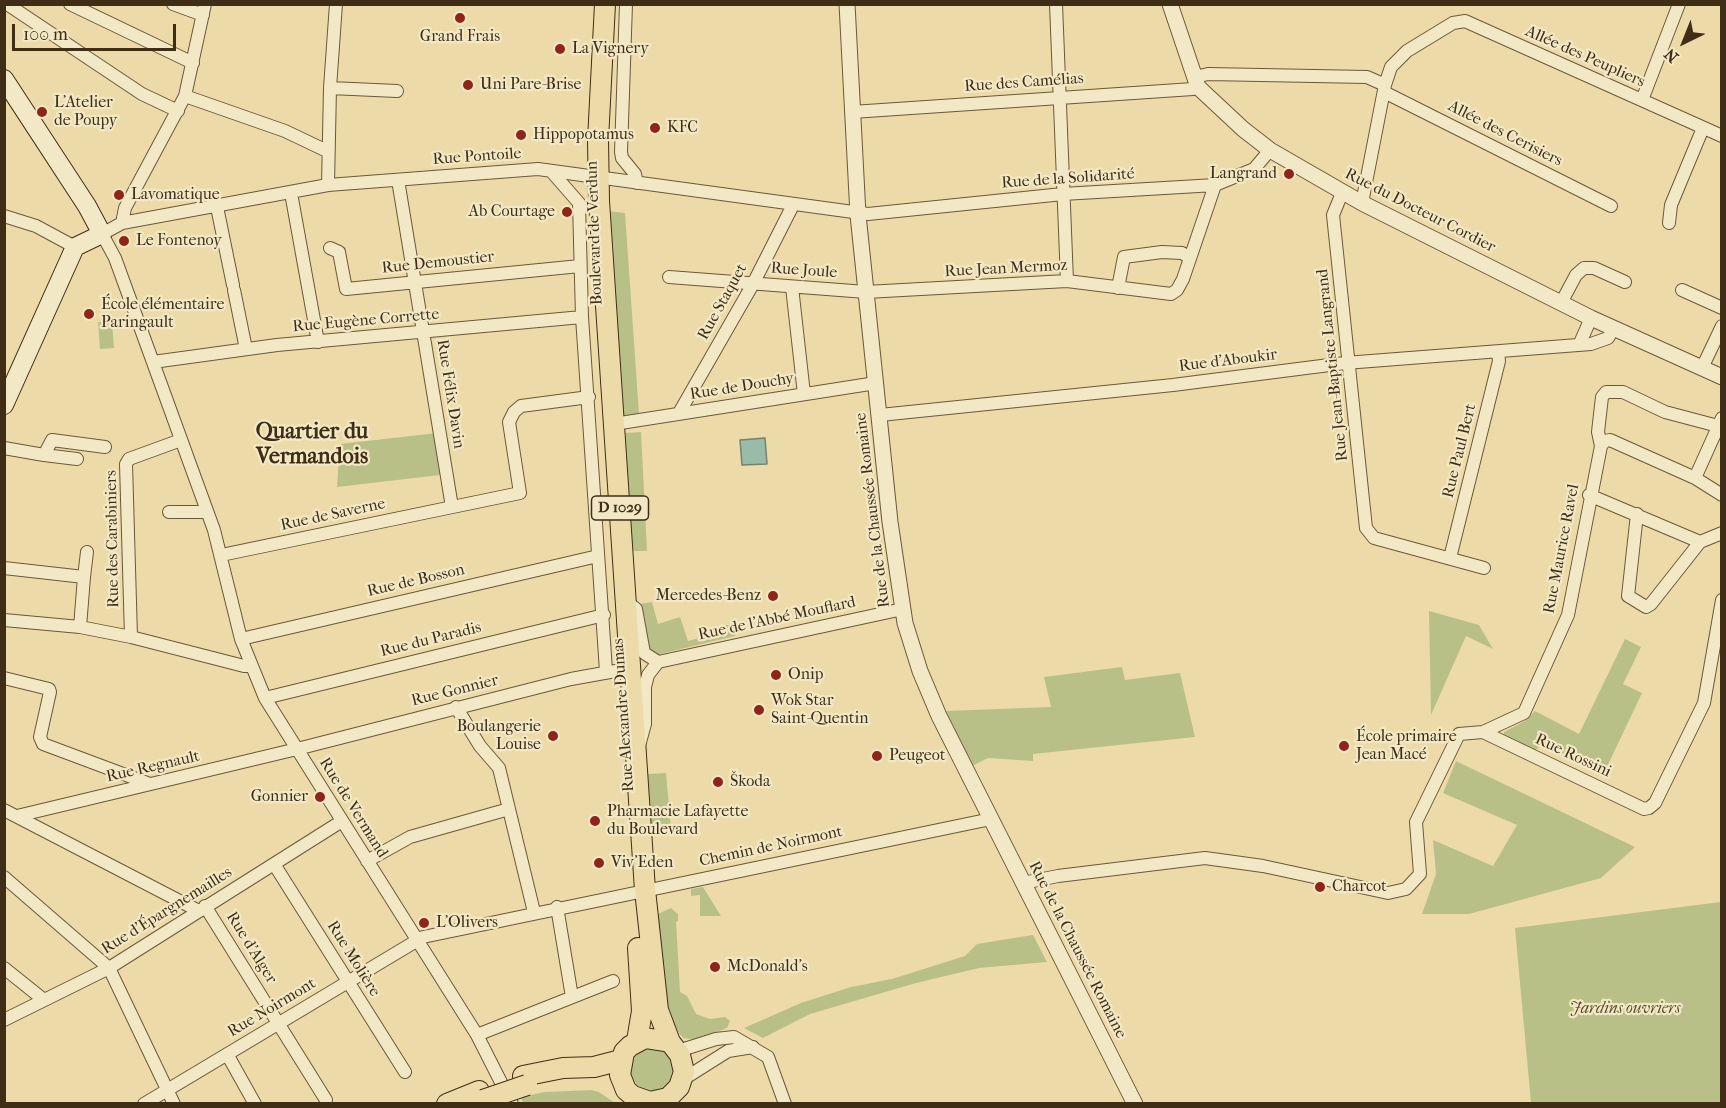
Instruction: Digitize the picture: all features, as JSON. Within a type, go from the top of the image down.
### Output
[{"type":"main road","name":"Boulevard de Verdun","points":[[596,4],[595,177],[610,424]]},
{"type":"main road","points":[[595,177],[605,4]]},
{"type":"main road","points":[[4,79],[87,206],[102,234],[75,247],[6,394]]},
{"type":"main road","name":"D 1029","points":[[610,424],[627,601],[636,752],[640,891],[658,1010],[674,1047]]},
{"type":"main road","name":"Rue Alexandre Dumas","points":[[610,424],[613,671],[640,891],[642,1011],[637,1041]]},
{"type":"main road","points":[[653,1038],[674,1047],[683,1063],[677,1092],[659,1102],[642,1102],[633,1096],[621,1082],[621,1060],[630,1046],[637,1041],[653,1038]]},
{"type":"main road","points":[[447,1104],[479,1098],[563,1068],[594,1067],[621,1060]]},
{"type":"main road","points":[[525,1081],[587,1078],[621,1082]]},
{"type":"street","points":[[7,4],[142,94],[178,111]]},
{"type":"street","points":[[70,4],[193,63]]},
{"type":"street","points":[[123,223],[125,208],[185,96],[193,63],[204,10],[173,4]]},
{"type":"street","points":[[328,185],[327,151],[336,4]]},
{"type":"street","name":"Boulevard de Verdun","points":[[626,4],[621,152],[622,158],[635,174],[637,183]]},
{"type":"street","name":"Rue de la Chaussée Romaine","points":[[847,4],[858,215],[890,522],[903,609],[924,680],[991,819],[1135,1104]]},
{"type":"street","points":[[1056,4],[1067,280]]},
{"type":"street","name":"Rue du Docteur Cordier","points":[[1170,4],[1197,82],[1243,129],[1270,150],[1342,193],[1561,303],[1722,376]]},
{"type":"street","points":[[1642,100],[1679,4]]},
{"type":"street","name":"Allée des Peupliers","points":[[1384,89],[1391,67],[1407,51],[1453,23],[1465,21],[1722,136]]},
{"type":"street","name":"Rue des Camélias","points":[[852,112],[1193,89],[1197,82],[1208,74],[1367,77],[1384,89]]},
{"type":"street","points":[[330,88],[397,91]]},
{"type":"street","points":[[1362,203],[1384,89]]},
{"type":"street","name":"Allée des Cerisiers","points":[[1384,89],[1611,206]]},
{"type":"street","points":[[185,96],[285,131],[327,151]]},
{"type":"street","points":[[1669,223],[1671,205],[1703,128]]},
{"type":"street","name":"Rue de la Solidarité","points":[[858,215],[1063,194],[1215,185],[1254,169],[1270,150]]},
{"type":"street","name":"Rue Pontoile","points":[[102,234],[123,223],[328,185],[527,170],[551,171],[858,215]]},
{"type":"street","name":"Rue Alexandre Dumas","points":[[551,171],[579,203],[582,317],[598,556],[613,671]]},
{"type":"street","name":"Rue Félix Davin","points":[[399,180],[452,507]]},
{"type":"street","name":"Rue Jean Mermoz","points":[[866,292],[1067,280],[1171,294],[1177,290],[1191,258],[1215,185]]},
{"type":"street","points":[[291,192],[318,342]]},
{"type":"street","name":"Rue Jean-Baptiste Langrand","points":[[1342,193],[1333,215],[1368,535],[1450,558]]},
{"type":"street","name":"Rue Staquet","points":[[679,413],[753,284],[793,205]]},
{"type":"street","points":[[217,207],[246,349]]},
{"type":"street","points":[[4,216],[36,226],[75,247]]},
{"type":"street","name":"Rue de Vermand","points":[[102,234],[115,258],[207,512],[221,555],[241,639],[265,698],[477,1035],[512,1104]]},
{"type":"street","name":"Rue Demoustier","points":[[330,248],[339,252],[346,289],[580,266]]},
{"type":"street","points":[[1118,288],[1124,257],[1162,252],[1182,253],[1191,258]]},
{"type":"street","points":[[1561,303],[1576,275],[1584,268],[1594,268],[1625,282]]},
{"type":"street","name":"Rue Joule","points":[[669,278],[866,292]]},
{"type":"street","points":[[792,287],[804,394]]},
{"type":"street","points":[[1682,290],[1722,308]]},
{"type":"street","name":"Rue Eugène Corrette","points":[[153,362],[158,359],[246,349],[582,317]]},
{"type":"street","points":[[1580,343],[1591,318]]},
{"type":"street","points":[[1702,368],[1722,326]]},
{"type":"street","name":"Rue d'Aboukir","points":[[880,415],[1173,385],[1350,363],[1498,352],[1580,343],[1591,344],[1608,338],[1614,328]]},
{"type":"street","name":"Rue Paul Bert","points":[[1450,558],[1499,361],[1498,352]]},
{"type":"street","name":"Rue de Douchy","points":[[610,424],[876,383]]},
{"type":"street","name":"Rue Maurice Ravel","points":[[1023,883],[1058,876],[1205,858],[1388,893],[1406,889],[1420,874],[1416,822],[1459,734],[1483,732],[1524,713],[1568,615],[1601,446],[1598,424],[1602,397],[1612,391],[1623,392],[1665,412],[1720,422]]},
{"type":"street","name":"Rue de Saverne","points":[[221,555],[520,493],[509,422],[514,412],[521,406],[588,397]]},
{"type":"street","points":[[1695,478],[1720,422]]},
{"type":"street","points":[[44,455],[52,440],[105,447]]},
{"type":"street","name":"Rue des Carabiniers","points":[[131,637],[126,464],[129,459],[181,440]]},
{"type":"street","points":[[1601,446],[1605,441],[1610,440],[1695,478],[1722,495]]},
{"type":"street","points":[[4,448],[77,459]]},
{"type":"street","points":[[1590,495],[1700,542]]},
{"type":"street","points":[[169,512],[207,512]]},
{"type":"street","points":[[1637,514],[1628,596],[1646,607],[1651,604],[1700,542],[1722,533]]},
{"type":"street","points":[[80,627],[87,552]]},
{"type":"street","name":"Rue de Bosson","points":[[241,639],[598,556]]},
{"type":"street","points":[[1450,558],[1484,568]]},
{"type":"street","points":[[4,568],[84,578]]},
{"type":"street","name":"Rue Rossini","points":[[1483,732],[1644,808],[1649,808],[1655,803],[1704,703],[1722,600]]},
{"type":"street","points":[[627,601],[636,609],[644,653],[658,662],[648,675],[645,687],[644,737],[636,752]]},
{"type":"street","name":"Rue de l'Abbé Mouflard","points":[[658,662],[903,609]]},
{"type":"street","name":"Rue du Paradis","points":[[265,698],[604,615]]},
{"type":"street","points":[[4,620],[80,627],[252,666]]},
{"type":"street","name":"Rue Gonnier","points":[[297,749],[456,707],[613,671]]},
{"type":"street","points":[[4,678],[49,689],[40,737],[43,744],[151,784]]},
{"type":"street","points":[[456,707],[480,746],[499,768],[534,912]]},
{"type":"street","name":"Rue Regnault","points":[[17,816],[297,749]]},
{"type":"street","points":[[367,861],[411,837],[509,809]]},
{"type":"street","points":[[4,810],[201,908]]},
{"type":"street","name":"Chemin de Noirmont","points":[[417,940],[423,936],[557,907],[991,819]]},
{"type":"street","name":"Rue d'Épargnemailles","points":[[4,1020],[109,968],[342,821]]},
{"type":"street","name":"Rue Molière","points":[[274,864],[405,1072]]},
{"type":"street","points":[[4,877],[109,968],[174,1104]]},
{"type":"street","points":[[557,907],[572,997]]},
{"type":"street","name":"Rue d'Alger","points":[[201,908],[279,1023],[326,1100]]},
{"type":"street","name":"Rue Noirmont","points":[[144,1104],[417,940]]},
{"type":"street","points":[[4,968],[44,1000]]},
{"type":"street","points":[[477,1035],[613,981]]},
{"type":"street","points":[[674,1047],[734,1037],[768,1057],[786,1104]]},
{"type":"street","points":[[677,1092],[728,1051],[753,1047]]},
{"type":"street","points":[[227,1054],[255,1104]]},
{"type":"green space","points":[[607,211],[625,213],[639,414],[624,417]]},
{"type":"green space","points":[[98,322],[112,322],[114,348],[100,349]]},
{"type":"green space","points":[[641,432],[647,551],[631,551],[625,433]]},
{"type":"green space","points":[[437,433],[440,475],[337,487],[340,444]]},
{"type":"green space","points":[[652,602],[658,624],[680,617],[688,641],[726,631],[725,625],[739,625],[735,636],[656,655],[649,651],[640,604]]},
{"type":"green space","points":[[1429,611],[1479,625],[1493,649],[1466,636],[1431,715]]},
{"type":"green space","points":[[1625,639],[1641,647],[1623,684],[1642,693],[1604,773],[1542,745],[1533,752],[1504,738],[1504,732],[1525,721],[1535,711],[1579,734]]},
{"type":"green space","points":[[1122,667],[1125,680],[1180,673],[1195,737],[1033,754],[1033,761],[988,758],[972,766],[946,711],[1051,707],[1044,677]]},
{"type":"green space","points":[[1456,761],[1635,847],[1601,878],[1469,914],[1422,914],[1436,874],[1433,840],[1493,866],[1517,825],[1443,793]]},
{"type":"green space","points":[[666,773],[671,829],[649,823],[648,774]]},
{"type":"green space","points":[[703,887],[721,916],[700,916],[700,895],[691,896],[691,889]]},
{"type":"green space","name":"Jardins ouvriers","points":[[1721,902],[1721,1103],[1531,1103],[1515,928]]},
{"type":"green space","points":[[671,908],[678,914],[676,922],[680,992],[687,996],[696,1014],[710,1019],[725,1017],[730,1021],[727,1028],[698,1040],[683,1038],[666,1016],[658,914]]},
{"type":"green space","points":[[1033,935],[1047,962],[979,968],[916,983],[810,1014],[763,1038],[744,1028],[801,1003],[851,987],[892,979],[965,956],[977,944]]},
{"type":"green space","points":[[653,1045],[669,1052],[676,1068],[669,1084],[653,1091],[637,1084],[630,1068],[637,1052]]},
{"type":"green space","points":[[591,1090],[599,1092],[615,1103],[523,1103],[521,1097],[545,1092]]},
{"type":"shaded area","points":[[765,438],[767,464],[742,465],[740,440]]},
{"type":"place","name":"Grand Frais","points":[[460,18]]},
{"type":"place","name":"La Vignery","points":[[560,49]]},
{"type":"place","name":"Uni Pare-Brise","points":[[468,85]]},
{"type":"place","name":"L'Atelier de Poupy","points":[[42,112]]},
{"type":"place","name":"KFC","points":[[655,128]]},
{"type":"place","name":"Hippopotamus","points":[[521,135]]},
{"type":"place","name":"Langrand","points":[[1289,174]]},
{"type":"place","name":"Lavomatique","points":[[119,195]]},
{"type":"place","name":"Ab Courtage","points":[[567,212]]},
{"type":"place","name":"Le Fontenoy","points":[[124,241]]},
{"type":"place","name":"École élémentaire Paringault","points":[[89,314]]},
{"type":"place","name":"Mercedes-Benz","points":[[773,596]]},
{"type":"place","name":"Onip","points":[[776,675]]},
{"type":"place","name":"Wok Star Saint-Quentin","points":[[759,710]]},
{"type":"place","name":"Boulangerie Louise","points":[[553,736]]},
{"type":"place","name":"École primaire Jean Macé","points":[[1344,746]]},
{"type":"place","name":"Peugeot","points":[[877,756]]},
{"type":"place","name":"Škoda","points":[[718,782]]},
{"type":"place","name":"Gonnier","points":[[320,797]]},
{"type":"place","name":"Pharmacie Lafayette du Boulevard","points":[[595,821]]},
{"type":"place","name":"Viv'Eden","points":[[599,863]]},
{"type":"place","name":"Charcot","points":[[1320,887]]},
{"type":"place","name":"L'Olivers","points":[[424,923]]},
{"type":"place","name":"McDonald's","points":[[715,967]]},
{"type":"district","name":"Quartier du Vermandois","points":[[312,446]]}]
